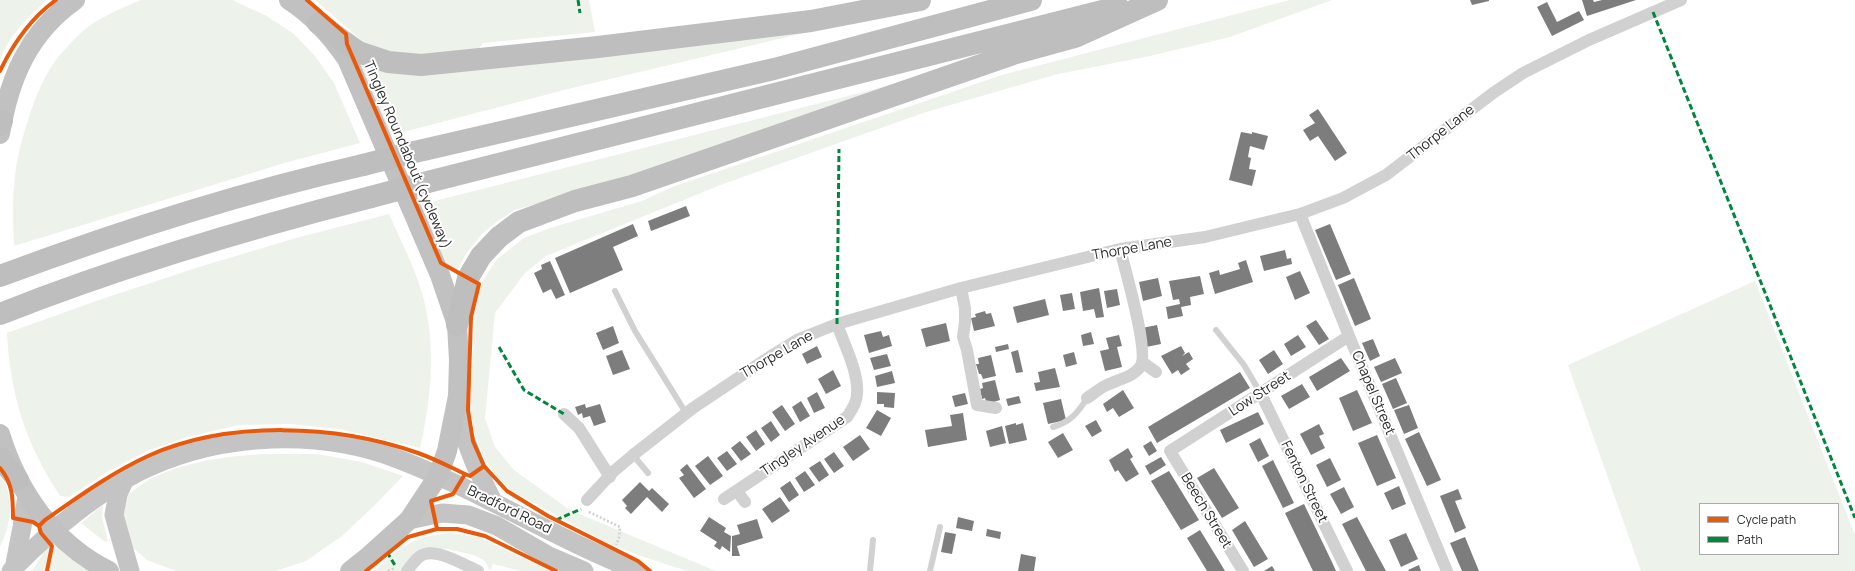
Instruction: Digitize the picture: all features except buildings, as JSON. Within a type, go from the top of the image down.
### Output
[{"type":"highway","points":[[1,126],[8,93],[17,70],[32,45],[57,14],[76,0]]},
{"type":"highway","points":[[289,0],[318,24],[358,52],[388,62],[421,65],[598,47],[811,21],[920,0]]},
{"type":"highway","points":[[0,276],[194,211],[301,179],[363,166],[406,154],[774,69],[1031,0]]},
{"type":"highway","points":[[0,314],[56,291],[267,224],[1144,0]]},
{"type":"highway","points":[[457,325],[468,278],[481,256],[499,237],[519,222],[575,202],[632,186],[1013,54],[1075,37],[1157,0]]},
{"type":"highway","points":[[318,24],[333,40],[346,59],[431,252],[457,325],[459,360],[458,396],[448,451],[438,476],[409,520],[370,556],[350,571]]},
{"type":"highway","points":[[0,434],[22,488]]},
{"type":"highway","points":[[0,458],[36,509],[68,544],[91,562],[109,571]]},
{"type":"main road","points":[[458,396],[463,433],[474,462],[493,502]]},
{"type":"main road","name":"Bradford Road","points":[[12,570],[55,530],[93,500],[147,468],[193,452],[248,440],[304,439],[368,449],[398,459],[493,502],[610,560],[638,571]]},
{"type":"main road","points":[[124,481],[118,494],[114,515],[130,571]]},
{"type":"main road","points":[[12,570],[22,527],[22,488]]},
{"type":"main road","name":"Bradford Road","points":[[409,520],[442,513],[468,515],[497,526],[549,556],[584,571]]},
{"type":"street","name":"Thorpe Lane","points":[[588,500],[633,455],[686,413],[799,339],[837,324],[961,288],[1120,250],[1205,237],[1300,214],[1343,198],[1386,175],[1493,93],[1523,73],[1589,40],[1681,0]]},
{"type":"street","name":"Chapel Street","points":[[1300,214],[1447,571]]},
{"type":"street","points":[[1087,398],[1106,385],[1115,383],[1133,373],[1141,366],[1142,362],[1143,350],[1140,334],[1120,250]]},
{"type":"street","points":[[961,288],[965,308],[963,337],[968,350],[977,405],[996,408]]},
{"type":"street","name":"Tingley Avenue","points":[[724,499],[847,417],[854,406],[857,394],[856,382],[837,324]]},
{"type":"street","name":"Low Street","points":[[1170,450],[1261,394],[1349,336]]},
{"type":"street","points":[[1142,362],[1156,372]]},
{"type":"street","name":"Fenton Street","points":[[1261,394],[1347,571]]},
{"type":"street","points":[[564,414],[579,428],[610,477]]},
{"type":"street","name":"Beech Street","points":[[1170,450],[1243,571]]},
{"type":"street","points":[[737,491],[745,502]]},
{"type":"street","points":[[407,571],[415,561],[425,554],[439,554],[478,571]]},
{"type":"lane","points":[[615,291],[635,331],[686,413]]},
{"type":"lane","points":[[1216,330],[1244,365],[1261,394]]},
{"type":"lane","points":[[1053,427],[1064,424],[1075,416],[1087,398]]},
{"type":"lane","points":[[633,455],[648,473]]},
{"type":"lane","points":[[930,571],[940,527]]},
{"type":"lane","points":[[870,571],[873,540]]},
{"type":"path","points":[[588,500],[581,509],[620,527],[620,538],[613,549],[620,552]]},
{"type":"shaded area","points":[[0,0],[47,0],[14,34],[0,59]]},
{"type":"shaded area","points":[[141,0],[232,0],[265,15],[294,34],[315,56],[334,83],[360,143],[288,162],[14,246],[13,203],[17,164],[24,134],[40,87],[53,64],[84,30],[104,17]]},
{"type":"shaded area","points":[[315,0],[589,0],[595,32],[483,43],[475,54],[420,58],[360,46],[361,40]]},
{"type":"shaded area","points":[[1290,0],[1332,0],[1230,37],[1150,56],[1058,74],[926,112],[723,184],[546,256],[525,273],[495,313],[485,418],[495,447],[514,470],[570,510],[716,571],[687,571],[638,555],[605,542],[512,491],[496,476],[485,460],[474,431],[470,405],[476,306],[482,282],[497,259],[524,238],[550,228],[642,201],[672,187],[1002,75]]},
{"type":"shaded area","points":[[821,29],[568,89],[388,136],[356,61]]},
{"type":"shaded area","points":[[887,86],[888,89],[623,178],[515,210],[499,220],[482,234],[465,255],[456,273],[442,261],[419,205]]},
{"type":"shaded area","points":[[389,214],[411,263],[427,314],[431,348],[431,365],[429,399],[420,448],[339,429],[291,424],[239,425],[187,437],[147,451],[109,471],[69,497],[60,496],[38,457],[22,418],[12,377],[7,333],[99,300],[199,267],[296,238]]},
{"type":"shaded area","points":[[1755,281],[1855,535],[1855,571],[1641,571],[1568,365]]},
{"type":"shaded area","points":[[317,454],[362,462],[403,476],[342,536],[306,561],[276,571],[176,571],[147,560],[132,547],[123,529],[124,499],[137,487],[153,478],[188,465],[244,455]]},
{"type":"shaded area","points":[[0,476],[8,492],[10,511],[7,530],[0,547]]},
{"type":"shaded area","points":[[103,505],[102,517],[108,541],[105,542],[81,523]]},
{"type":"shaded area","points":[[450,533],[478,537],[550,571],[521,571],[493,564],[490,571],[485,561],[474,555],[447,549],[431,551],[404,571],[374,571],[400,549],[416,540]]},
{"type":"shaded area","points":[[56,541],[93,571],[32,571],[44,552]]},
{"type":"marked path","points":[[578,0],[580,13]]},
{"type":"marked path","points":[[1653,12],[1855,518]]},
{"type":"marked path","points":[[837,324],[839,149]]},
{"type":"marked path","points":[[499,347],[524,390],[564,414]]},
{"type":"marked path","points":[[556,520],[581,509]]},
{"type":"marked path","points":[[387,552],[396,567]]},
{"type":"cycle path","points":[[0,71],[17,41],[31,23],[56,0]]},
{"type":"cycle path","name":"Tingley Roundabout (cycleway)","points":[[307,0],[346,34],[347,44],[441,263],[479,284],[471,317],[468,410],[473,441],[484,466],[470,476],[465,474],[453,494],[431,501],[437,529],[408,537],[366,571]]},
{"type":"cycle path","points":[[39,526],[45,520],[95,486],[134,463],[179,444],[213,436],[283,430],[353,436],[386,443],[418,453],[465,474]]},
{"type":"cycle path","points":[[484,466],[507,491],[548,516],[638,561],[650,571]]},
{"type":"cycle path","points":[[0,468],[8,479],[10,485],[13,518],[33,522],[39,526],[41,533],[52,546],[47,571]]},
{"type":"cycle path","points":[[437,529],[457,529],[485,536],[556,571]]}]
